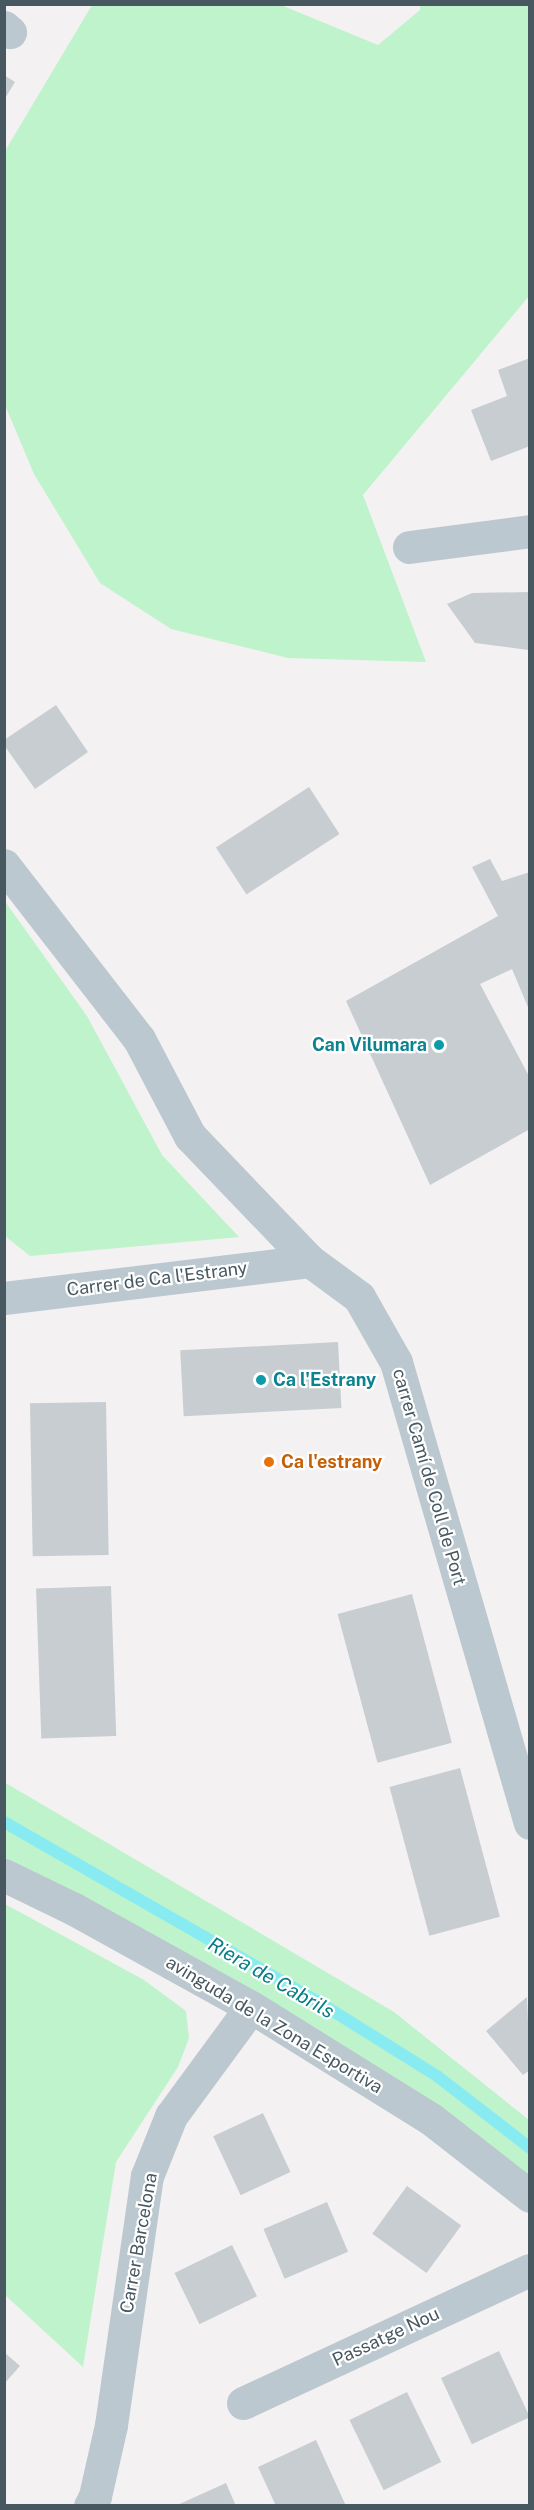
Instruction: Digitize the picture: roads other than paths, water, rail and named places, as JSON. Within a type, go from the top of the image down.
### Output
[{"type":"street","points":[[409,547],[530,531]]},
{"type":"street","name":"carrer Camí de Coll de Port","points":[[4,865],[139,1039],[190,1136],[310,1261],[359,1298],[396,1362],[530,1823]]},
{"type":"street","name":"Carrer de Ca l'Estrany","points":[[4,1298],[310,1261]]},
{"type":"street","name":"avinguda de la Zona Esportiva","points":[[4,1875],[74,1909],[251,2007],[431,2119],[530,2196]]},
{"type":"street","name":"Carrer Barcelona","points":[[90,2505],[95,2496],[111,2425],[147,2176],[171,2116],[251,2007]]},
{"type":"street","name":"Passatge Nou","points":[[243,2403],[530,2271]]},
{"type":"waterway","name":"Riera de Cabrils","points":[[4,1822],[317,2001],[437,2076],[530,2148]]},
{"type":"place","name":"Can Vilumara","points":[[439,1045]]},
{"type":"place","name":"Ca l'Estrany","points":[[261,1380]]},
{"type":"place","name":"Ca l'estrany","points":[[269,1462]]}]
